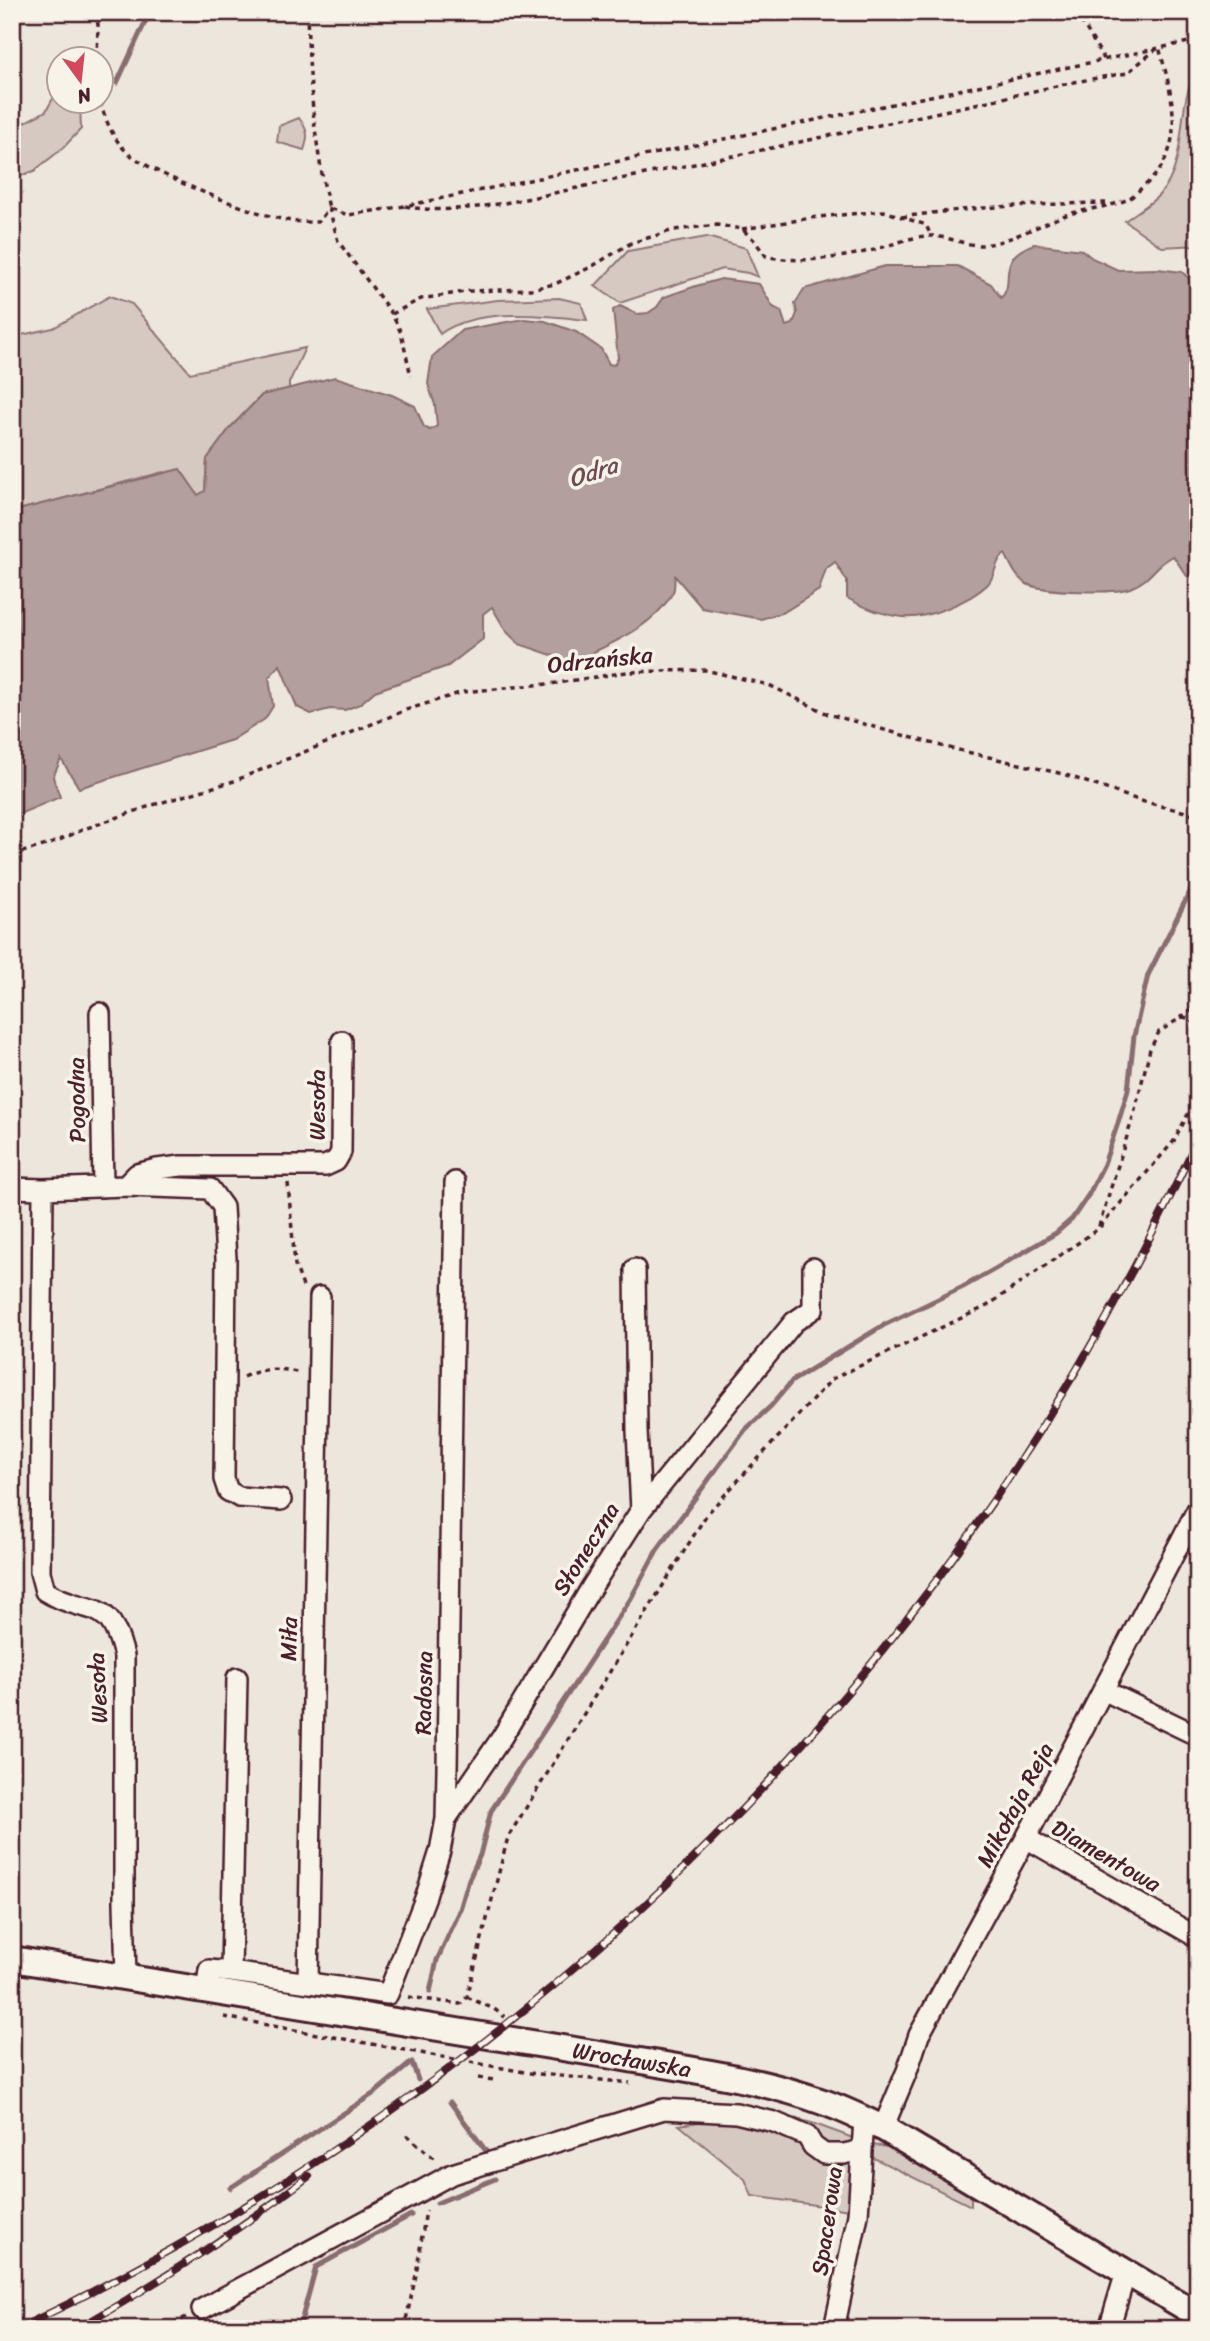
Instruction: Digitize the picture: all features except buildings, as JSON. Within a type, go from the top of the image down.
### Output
[{"type":"main road","name":"Wrocławska","points":[[12,1959],[718,2075],[795,2093],[840,2108],[873,2124],[1198,2315]]},
{"type":"street","name":"Pogodna","points":[[100,1013],[103,1186]]},
{"type":"street","name":"Wesoła","points":[[12,1188],[125,1186],[137,1174],[181,1166],[325,1166],[336,1161],[341,1153],[342,1041]]},
{"type":"street","name":"Radosna","points":[[388,1994],[434,1874],[446,1819],[455,1182]]},
{"type":"street","points":[[125,1186],[210,1189],[223,1207],[226,1259],[224,1479],[228,1491],[239,1497],[281,1500]]},
{"type":"street","name":"Wesoła","points":[[43,1189],[40,1573],[45,1591],[62,1602],[104,1612],[119,1633],[124,1656],[126,1979]]},
{"type":"street","points":[[641,1510],[793,1322],[813,1309],[813,1268]]},
{"type":"street","name":"Słoneczna","points":[[446,1819],[502,1737],[641,1510],[635,1269]]},
{"type":"street","name":"Miła","points":[[308,1983],[320,1306]]},
{"type":"street","name":"Mikołaja Reja","points":[[873,2124],[907,2071],[919,2035],[1026,1838],[1197,1511]]},
{"type":"street","points":[[231,1972],[237,1678]]},
{"type":"street","points":[[1103,1690],[1198,1736]]},
{"type":"street","name":"Diamentowa","points":[[1026,1838],[1198,1938]]},
{"type":"street","points":[[206,1992],[209,1970],[388,1994]]},
{"type":"street","points":[[202,2309],[452,2174],[664,2109],[736,2113],[774,2122],[807,2136],[813,2146],[824,2154],[862,2150]]},
{"type":"street","name":"Spacerowa","points":[[834,2329],[858,2216],[862,2150],[873,2124]]},
{"type":"street","points":[[1109,2329],[1126,2272]]},
{"type":"path","points":[[96,12],[97,46]]},
{"type":"path","points":[[307,12],[313,111],[329,208],[338,241],[392,314],[401,333],[411,376]]},
{"type":"path","points":[[1076,12],[1104,59]]},
{"type":"path","points":[[329,208],[348,215],[405,206],[1198,40]]},
{"type":"path","points":[[405,206],[456,210],[524,198],[687,166],[1074,82],[1127,74],[1159,47]]},
{"type":"path","points":[[742,229],[766,256],[782,261],[853,253],[906,239],[931,236],[983,246],[1066,215],[1128,199],[1153,179],[1166,162],[1173,142],[1172,98],[1159,47]]},
{"type":"path","points":[[105,116],[110,130],[125,151],[146,166],[246,208],[290,221],[318,222],[329,208]]},
{"type":"path","points":[[902,217],[1019,205],[1114,203]]},
{"type":"path","points":[[392,314],[421,299],[470,291],[531,289],[555,284],[591,267],[631,243],[674,230],[717,225],[742,229],[818,217],[884,211],[926,225],[931,236]]},
{"type":"path","name":"Odrzańska","points":[[12,855],[50,844],[153,805],[234,781],[406,710],[463,692],[557,683],[627,672],[705,670],[769,685],[828,714],[945,747],[1063,774],[1141,801],[1198,816]]},
{"type":"path","points":[[1098,1229],[1134,1114],[1150,1049],[1159,1032],[1169,1023],[1198,1006]]},
{"type":"path","points":[[1183,1016],[1198,1026]]},
{"type":"path","points":[[388,1994],[460,2004],[467,1997],[508,1837],[707,1514],[832,1379],[987,1306],[1098,1229],[1174,1141],[1198,1095]]},
{"type":"path","points":[[286,1167],[295,1265],[301,1283],[320,1306]]},
{"type":"path","points":[[225,1384],[257,1371],[283,1368],[303,1373],[318,1383]]},
{"type":"path","points":[[467,1997],[507,2018]]},
{"type":"path","points":[[225,2017],[490,2065]]},
{"type":"path","points":[[478,2078],[494,2080]]},
{"type":"path","points":[[407,2135],[452,2174]]},
{"type":"path","points":[[404,2329],[416,2275],[429,2187]]},
{"type":"path","points":[[164,2329],[202,2309]]},
{"type":"shaded area","points":[[1198,69],[1198,245],[1162,247],[1125,221],[1156,198],[1169,181],[1179,149],[1186,98]]},
{"type":"shaded area","points":[[46,111],[46,116],[81,116],[81,129],[63,148],[34,171],[12,179],[12,129]]},
{"type":"shaded area","points":[[299,118],[307,133],[304,150],[277,142],[279,126]]},
{"type":"shaded area","points":[[707,237],[746,248],[758,277],[722,269],[620,303],[595,286],[628,251]]},
{"type":"shaded area","points":[[110,296],[132,304],[190,373],[305,348],[289,383],[289,389],[262,395],[230,428],[207,459],[205,492],[198,495],[163,472],[12,512],[12,337],[53,328]]},
{"type":"shaded area","points":[[559,298],[581,303],[587,320],[532,315],[491,316],[455,325],[440,334],[427,309],[498,300]]},
{"type":"shaded area","points":[[759,2108],[815,2124],[872,2145],[897,2148],[959,2185],[971,2198],[971,2206],[872,2157],[864,2212],[752,2196],[745,2179],[679,2125],[713,2120]]},
{"type":"water","name":"Odra","points":[[1034,244],[1082,250],[1092,258],[1118,270],[1158,269],[1182,272],[1198,291],[1198,577],[1187,576],[1173,556],[1143,581],[1130,588],[1094,591],[1047,589],[1023,581],[1016,575],[1005,554],[1001,557],[990,582],[970,597],[923,616],[903,617],[874,610],[847,598],[847,581],[835,562],[826,569],[819,590],[784,612],[761,619],[702,608],[675,576],[673,592],[654,616],[614,642],[572,662],[519,644],[506,631],[492,607],[483,614],[483,639],[448,666],[375,691],[360,704],[345,710],[330,709],[311,714],[297,707],[280,665],[269,677],[273,706],[265,719],[232,740],[79,788],[61,759],[53,777],[60,797],[12,817],[12,512],[180,469],[198,495],[205,491],[207,459],[230,428],[262,395],[335,377],[392,395],[415,406],[424,427],[430,430],[437,426],[435,405],[428,384],[432,357],[462,330],[524,319],[545,321],[576,332],[601,349],[609,364],[614,365],[618,358],[613,310],[620,306],[637,314],[648,313],[657,307],[664,297],[721,279],[759,284],[773,307],[781,311],[786,326],[793,324],[797,313],[795,304],[804,289],[885,266],[958,266],[991,284],[1001,298],[1007,285],[1010,263],[1021,250]]},
{"type":"waterway","points":[[117,83],[148,16],[153,12]]},
{"type":"waterway","points":[[430,1992],[437,1960],[459,1913],[469,1879],[480,1855],[491,1811],[630,1600],[657,1550],[745,1430],[771,1406],[792,1381],[884,1325],[995,1269],[1056,1233],[1072,1219],[1089,1194],[1104,1164],[1118,1123],[1128,1090],[1134,1036],[1148,975],[1198,876]]},
{"type":"waterway","points":[[230,2188],[376,2092],[412,2062],[418,2080]]},
{"type":"waterway","points":[[450,2102],[486,2151]]},
{"type":"waterway","points":[[437,2203],[495,2179]]},
{"type":"waterway","points":[[299,2329],[316,2267],[411,2215]]},
{"type":"railway","points":[[17,2329],[209,2228],[389,2112],[558,1982],[714,1839],[856,1682],[985,1513],[1099,1331],[1198,1138]]},
{"type":"railway","points":[[77,2329],[196,2257],[309,2176]]}]
